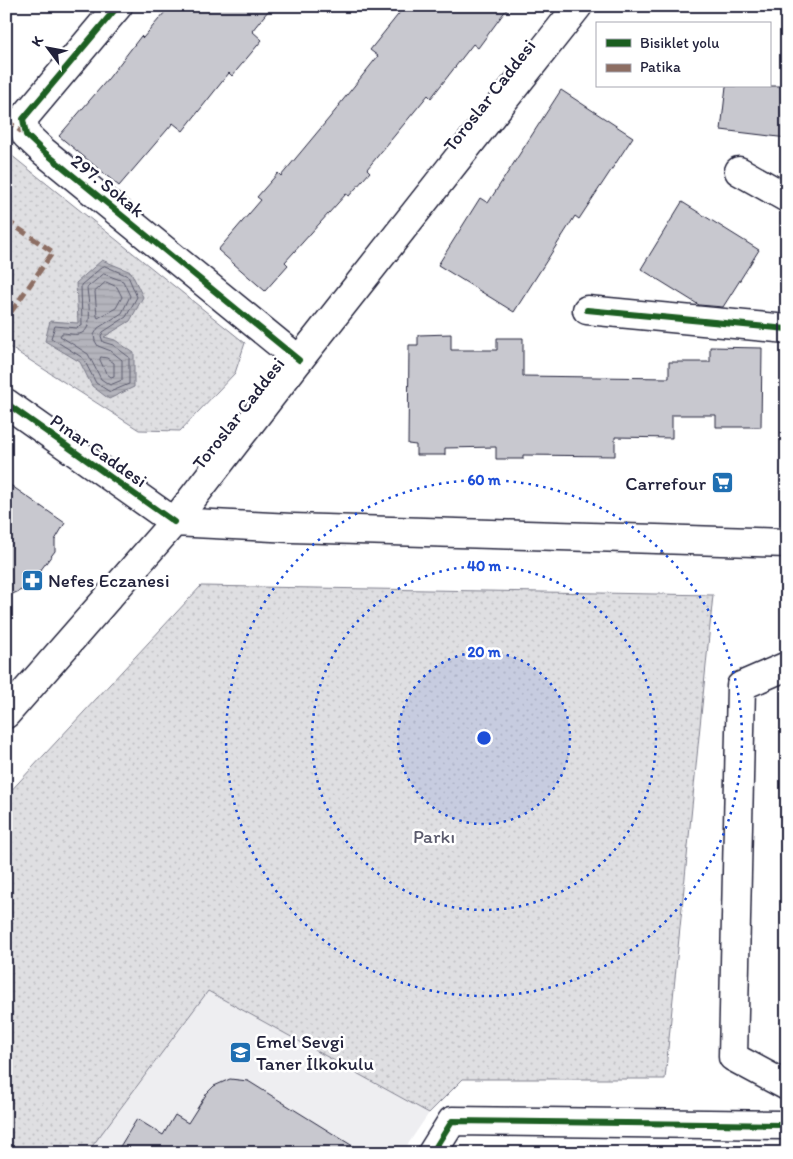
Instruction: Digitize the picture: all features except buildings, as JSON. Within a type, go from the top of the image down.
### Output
[{"type":"main road","name":"297. Sokak","points":[[118,6],[23,118],[26,135],[42,151],[299,360]]},
{"type":"main road","name":"Toroslar Caddesi","points":[[6,714],[174,522],[578,6]]},
{"type":"main road","points":[[739,171],[787,198]]},
{"type":"main road","points":[[587,310],[787,329]]},
{"type":"main road","name":"Pınar Caddesi","points":[[6,403],[174,522]]},
{"type":"main road","points":[[174,522],[301,529],[787,543]]},
{"type":"main road","points":[[787,666],[741,686],[733,1057],[787,1086]]},
{"type":"main road","points":[[432,1153],[452,1121],[787,1125]]},
{"type":"shaded area","name":"Emel Sevgi Taner İlkokulu","points":[[208,991],[429,1113],[402,1153],[87,1153]]},
{"type":"green space","points":[[6,151],[245,343],[235,373],[180,431],[139,430],[6,345]]},
{"type":"green space","name":"Parkı","points":[[201,586],[713,595],[665,1079],[463,1079],[429,1113],[208,991],[87,1153],[6,1153],[6,796]]},
{"type":"water","points":[[102,260],[131,272],[143,297],[130,321],[104,337],[115,340],[134,353],[134,387],[109,399],[92,386],[80,362],[45,341],[50,321],[78,323],[76,283]]},
{"type":"marked path","points":[[6,120],[26,135]]},
{"type":"marked path","points":[[6,220],[53,252],[6,319]]},
{"type":"cycle path","points":[[118,6],[23,119],[26,135],[43,151],[299,360]]},
{"type":"cycle path","points":[[587,310],[787,329]]},
{"type":"cycle path","points":[[6,403],[174,522]]},
{"type":"cycle path","points":[[432,1153],[452,1121],[787,1125]]},
{"type":"place","name":"Carrefour","points":[[722,483]]},
{"type":"place","name":"Nefes Eczanesi","points":[[32,580]]},
{"type":"place","name":"Emel Sevgi Taner İlkokulu","points":[[240,1052]]}]
